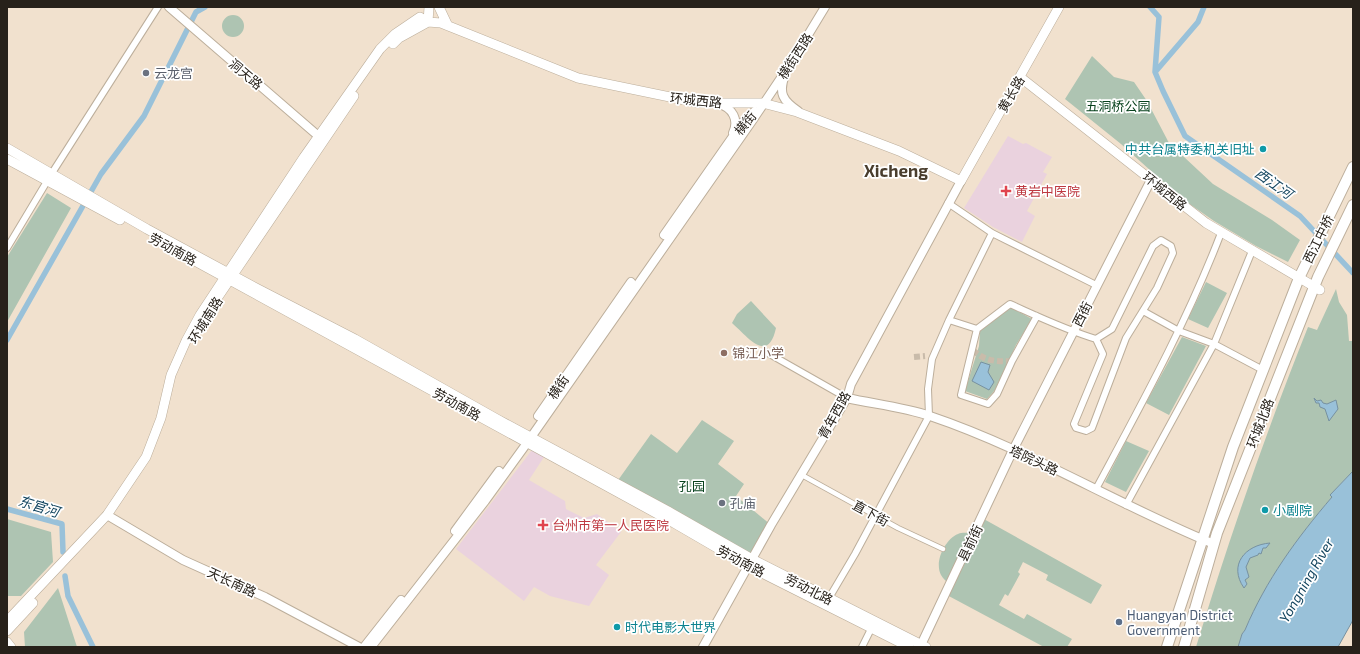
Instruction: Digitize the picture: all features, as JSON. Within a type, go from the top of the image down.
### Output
[{"type":"main road","points":[[421,7],[424,20]]},
{"type":"main road","points":[[321,138],[380,49],[395,34],[424,20],[430,7]]},
{"type":"main road","points":[[439,7],[448,26]]},
{"type":"main road","name":"黄长路","points":[[961,181],[1060,7]]},
{"type":"main road","name":"环城西路","points":[[424,20],[441,23],[578,78],[699,103],[763,103],[804,115],[899,151],[961,181]]},
{"type":"main road","name":"环城南路","points":[[7,631],[109,516],[150,460],[165,421],[168,403],[176,377],[188,348],[229,277],[321,138],[385,52],[399,38],[419,27],[424,20]]},
{"type":"main road","name":"环城西路","points":[[1020,77],[1152,180],[1172,198],[1221,233],[1252,251],[1302,273],[1317,288]]},
{"type":"main road","points":[[7,148],[50,176]]},
{"type":"main road","points":[[7,159],[50,176]]},
{"type":"main road","name":"西江中桥","points":[[1302,273],[1353,167]]},
{"type":"main road","name":"劳动南路","points":[[50,176],[104,208],[350,344],[526,439]]},
{"type":"main road","name":"环城北路","points":[[1184,647],[1210,551],[1317,288],[1318,277],[1353,205]]},
{"type":"main road","name":"环城北路","points":[[1167,647],[1233,447],[1302,273]]},
{"type":"main road","name":"劳动北路","points":[[526,439],[668,511],[750,563],[829,598],[873,625],[924,645]]},
{"type":"main road","points":[[7,621],[109,516]]},
{"type":"main road","name":"劳动南路","points":[[750,563],[873,625],[909,647]]},
{"type":"main road","points":[[7,642],[10,647]]},
{"type":"street","points":[[7,248],[50,176],[158,7]]},
{"type":"street","name":"洞天路","points":[[169,7],[321,138]]},
{"type":"street","name":"横街西路","points":[[763,103],[788,67],[825,7]]},
{"type":"street","points":[[788,67],[781,93],[787,104],[804,115]]},
{"type":"street","points":[[715,103],[728,107],[734,115],[735,128],[726,147]]},
{"type":"street","name":"横街","points":[[371,647],[462,531],[638,277],[743,122],[763,103]]},
{"type":"street","name":"横街","points":[[638,277],[752,121],[763,103]]},
{"type":"street","name":"西街","points":[[1014,450],[1096,285],[1152,180]]},
{"type":"street","name":"青年西路","points":[[703,647],[800,474],[847,398],[851,384],[961,181]]},
{"type":"street","points":[[948,203],[992,232],[1096,285]]},
{"type":"street","points":[[829,598],[929,416],[928,389],[932,359],[948,320],[992,232]]},
{"type":"street","points":[[1096,489],[1179,331],[1201,284],[1221,233]]},
{"type":"street","points":[[1037,316],[1012,361],[997,394],[988,404],[961,394],[977,329],[1010,304],[1037,316],[1073,332],[1096,339],[1103,354],[1074,424],[1076,428],[1086,431],[1092,428],[1126,338],[1157,288],[1173,253],[1170,246],[1161,240],[1153,246],[1112,329],[1096,339]]},
{"type":"street","points":[[1126,504],[1214,344],[1252,251]]},
{"type":"street","points":[[1143,311],[1179,331],[1214,344],[1263,370]]},
{"type":"street","points":[[948,320],[977,329]]},
{"type":"street","points":[[766,352],[847,398]]},
{"type":"street","points":[[925,356],[932,359]]},
{"type":"street","name":"塔院头路","points":[[847,398],[929,416],[1014,450],[1126,504],[1214,544]]},
{"type":"street","name":"横街","points":[[364,647],[526,439]]},
{"type":"street","name":"县前街","points":[[924,645],[1014,450]]},
{"type":"street","name":"直下街","points":[[800,474],[875,516],[943,549]]},
{"type":"street","name":"天长南路","points":[[109,516],[183,560],[265,597],[359,647]]},
{"type":"street","points":[[862,647],[873,625]]},
{"type":"shaded area","name":"黄岩中医院","points":[[1008,136],[1023,144],[1026,143],[1052,157],[1043,172],[1047,174],[1027,211],[1035,216],[1022,242],[993,227],[964,208]]},
{"type":"shaded area","name":"台州市第一人民医院","points":[[532,450],[544,457],[529,480],[565,501],[566,509],[584,518],[597,514],[621,532],[596,565],[609,575],[589,606],[550,596],[534,587],[524,601],[456,549]]},
{"type":"green space","points":[[233,15],[241,18],[244,26],[241,34],[233,37],[225,34],[222,26],[225,18]]},
{"type":"green space","name":"五洞桥公园","points":[[1092,56],[1114,77],[1134,82],[1147,101],[1169,143],[1213,184],[1272,220],[1300,240],[1288,262],[1256,246],[1214,221],[1181,198],[1121,144],[1065,99]]},
{"type":"green space","points":[[47,193],[71,208],[7,322],[7,257]]},
{"type":"green space","points":[[1206,282],[1227,293],[1208,328],[1188,319]]},
{"type":"green space","points":[[1336,289],[1339,302],[1347,315],[1349,341],[1353,341],[1353,471],[1330,495],[1332,497],[1283,560],[1253,612],[1242,634],[1238,647],[1196,647],[1249,486],[1292,366],[1308,327],[1317,330]]},
{"type":"green space","points":[[751,301],[776,328],[768,345],[763,346],[750,340],[732,323],[737,314]]},
{"type":"green space","points":[[1010,307],[1032,319],[1016,345],[995,390],[987,399],[965,391],[979,346],[980,331]]},
{"type":"green space","points":[[1182,337],[1206,346],[1169,415],[1146,403]]},
{"type":"green space","name":"孔园","points":[[702,420],[734,441],[718,464],[744,484],[736,496],[771,525],[752,559],[616,483],[651,434],[677,453]]},
{"type":"green space","points":[[1126,441],[1149,451],[1126,492],[1105,482]]},
{"type":"green space","points":[[982,518],[1102,585],[1091,604],[1046,580],[1048,575],[1023,562],[1018,572],[1020,574],[1008,596],[1005,594],[999,605],[1024,619],[1027,614],[1072,639],[1067,647],[1044,647],[945,594],[950,584],[943,578],[939,570],[942,552],[949,541],[958,534],[974,534]]},
{"type":"green space","points":[[7,519],[51,532],[53,562],[21,596],[7,596]]},
{"type":"green space","points":[[58,588],[77,647],[25,647],[24,632]]},
{"type":"water","points":[[981,362],[990,365],[988,372],[994,382],[989,390],[972,381]]},
{"type":"water","points":[[1314,398],[1317,401],[1321,400],[1323,403],[1327,404],[1336,400],[1338,409],[1329,421],[1325,409],[1320,407],[1319,403],[1316,403]]},
{"type":"water","name":"Yongning River","points":[[1353,471],[1353,620],[1338,647],[1238,647],[1242,634],[1253,612],[1283,560],[1332,497],[1330,495]]},
{"type":"water","points":[[1270,543],[1266,548],[1263,548],[1261,554],[1259,553],[1258,555],[1250,558],[1246,567],[1249,577],[1245,580],[1247,584],[1244,588],[1239,580],[1238,572],[1239,564],[1242,558],[1253,548]]},
{"type":"waterway","points":[[7,340],[101,174],[144,116],[196,12],[205,7]]},
{"type":"waterway","name":"西江河","points":[[1150,7],[1159,17],[1155,72],[1185,136],[1300,216],[1353,273]]},
{"type":"waterway","points":[[1156,71],[1198,22],[1204,7]]},
{"type":"waterway","name":"东官河","points":[[7,509],[62,524],[63,552]]},
{"type":"waterway","name":"东官河","points":[[65,576],[68,596],[93,647]]},
{"type":"tunnel","points":[[973,350],[986,359],[1012,361]]},
{"type":"tunnel","points":[[914,357],[925,356]]},
{"type":"place","name":"云龙宫","points":[[146,73]]},
{"type":"place","name":"中共台属特委机关旧址","points":[[1263,149]]},
{"type":"place","name":"黄岩中医院","points":[[1006,191]]},
{"type":"place","name":"锦江小学","points":[[724,353]]},
{"type":"place","name":"孔庙","points":[[722,503]]},
{"type":"place","name":"小剧院","points":[[1265,510]]},
{"type":"place","name":"台州市第一人民医院","points":[[543,525]]},
{"type":"place","name":"Huangyan District Government","points":[[1119,622]]},
{"type":"place","name":"时代电影大世界","points":[[617,627]]},
{"type":"district","name":"Xicheng","points":[[896,170]]}]
